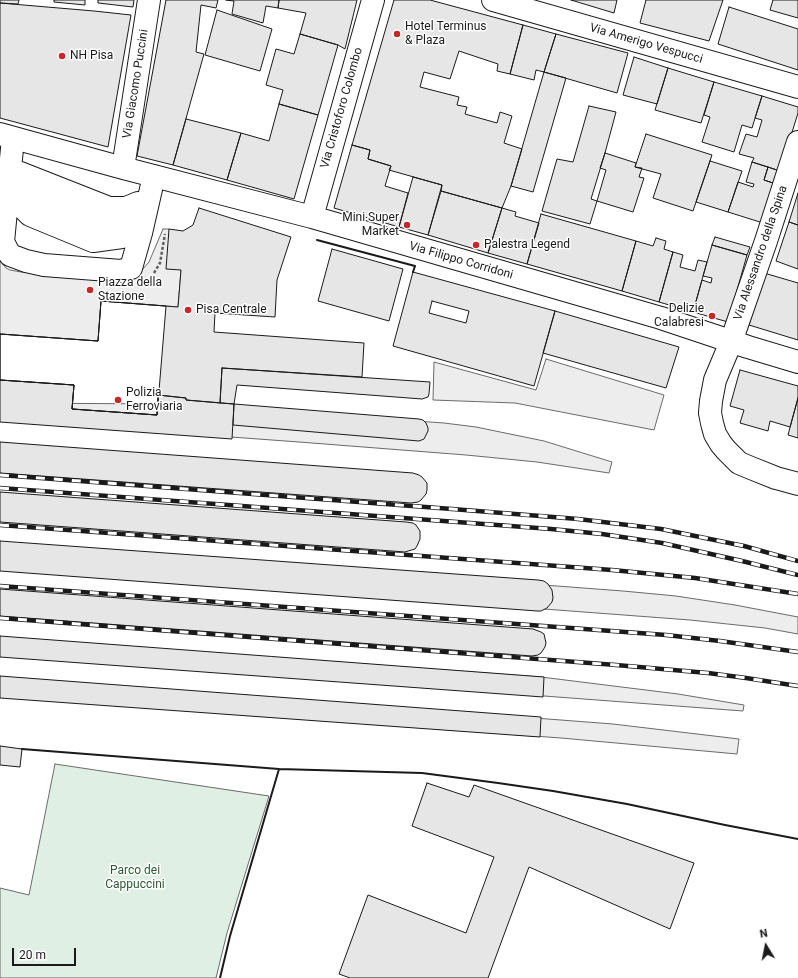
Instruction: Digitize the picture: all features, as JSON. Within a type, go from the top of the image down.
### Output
[{"type":"street","name":"Via Giacomo Puccini","points":[[123,168],[149,0]]},
{"type":"street","name":"Via Cristoforo Colombo","points":[[312,217],[373,0]]},
{"type":"street","name":"Via Amerigo Vespucci","points":[[493,0],[798,87]]},
{"type":"street","points":[[123,168],[7,136],[12,191],[18,203],[30,214],[93,241],[122,237],[148,198]]},
{"type":"street","name":"Via Alessandro della Spina","points":[[798,142],[731,342],[715,380],[710,413],[715,434],[726,450],[740,463],[776,478],[798,484]]},
{"type":"street","name":"Via Filippo Corridoni","points":[[123,168],[312,217],[661,318],[731,342],[798,362]]},
{"type":"street","points":[[10,169],[3,242],[10,255],[26,261],[44,265],[120,271],[131,268],[141,233],[154,176]]},
{"type":"street","points":[[10,169],[109,208],[126,208],[148,198]]},
{"type":"green space","name":"Parco dei Cappuccini","points":[[55,764],[269,796],[227,933],[216,978],[0,978],[0,888],[29,895]]},
{"type":"shaded area","name":"Piazza della Stazione","points":[[163,229],[169,229],[181,270],[178,307],[101,301],[98,341],[0,334],[0,260],[6,268],[21,272],[133,279],[149,262]]},
{"type":"shaded area","points":[[546,359],[664,395],[654,430],[515,403],[433,400],[434,362],[536,390]]},
{"type":"shaded area","points":[[0,403],[172,404],[444,423],[476,427],[544,441],[612,462],[609,473],[537,462],[466,455],[0,420]]},
{"type":"shaded area","points":[[0,544],[676,596],[798,617],[798,634],[765,628],[690,620],[0,568]]},
{"type":"shaded area","points":[[0,638],[541,677],[678,694],[744,705],[743,711],[0,655]]},
{"type":"shaded area","points":[[0,677],[613,724],[739,739],[737,754],[561,738],[0,697]]},
{"type":"building","points":[[0,0],[19,0],[18,4],[0,3]]},
{"type":"building","points":[[54,0],[85,0],[85,5],[54,2]]},
{"type":"building","points":[[98,0],[134,0],[133,7],[98,3]]},
{"type":"building","points":[[166,0],[218,0],[216,8],[201,5],[196,52],[204,54],[173,165],[137,156]]},
{"type":"building","points":[[226,0],[279,0],[278,8],[266,6],[263,23],[232,14],[234,1]]},
{"type":"building","points":[[279,0],[357,0],[345,49],[338,45],[300,34],[306,13],[278,8]]},
{"type":"building","points":[[394,0],[430,0],[523,25],[510,74],[497,71],[498,64],[459,51],[450,79],[424,72],[420,87],[459,97],[457,105],[467,107],[465,114],[497,123],[500,112],[512,116],[504,143],[522,149],[511,186],[502,208],[441,191],[442,185],[389,170],[391,166],[368,159],[370,150],[352,145]]},
{"type":"building","points":[[571,0],[617,0],[614,13]]},
{"type":"building","points":[[646,0],[723,0],[709,41],[640,23]]},
{"type":"building","points":[[773,0],[798,0],[798,18],[770,10]]},
{"type":"building","name":"NH Pisa","points":[[0,3],[131,15],[108,147],[0,118]]},
{"type":"building","points":[[729,7],[798,29],[798,70],[718,44]]},
{"type":"building","points":[[217,10],[272,29],[260,71],[205,55]]},
{"type":"building","points":[[523,25],[556,34],[544,72],[536,70],[534,80],[510,74]]},
{"type":"building","points":[[300,34],[338,45],[318,115],[279,104],[283,90],[266,85],[276,49],[294,54]]},
{"type":"building","points":[[556,34],[628,53],[617,93],[544,72]]},
{"type":"building","points":[[634,57],[668,68],[657,104],[623,95]]},
{"type":"building","points":[[668,68],[714,82],[701,123],[655,110]]},
{"type":"building","points":[[544,72],[566,78],[533,192],[511,186]]},
{"type":"building","points":[[714,82],[762,96],[752,128],[742,125],[734,152],[702,142],[710,117],[704,115]]},
{"type":"building","points":[[762,96],[798,107],[798,113],[780,171],[752,162],[754,158],[739,154],[746,134],[757,137],[762,120],[755,118]]},
{"type":"building","points":[[279,104],[318,115],[294,199],[227,180],[241,133],[269,141]]},
{"type":"building","points":[[589,106],[616,112],[591,199],[597,201],[590,224],[542,211],[557,159],[573,162]]},
{"type":"building","points":[[186,119],[241,133],[227,180],[173,165]]},
{"type":"building","points":[[646,134],[712,155],[693,211],[653,198],[661,174],[635,167]]},
{"type":"building","points":[[352,145],[370,150],[368,159],[391,166],[385,186],[408,193],[399,227],[334,208]]},
{"type":"building","points":[[605,153],[636,163],[635,167],[642,168],[639,177],[644,178],[633,212],[597,201],[606,170],[600,168]]},
{"type":"building","points":[[710,161],[742,171],[728,212],[696,202]]},
{"type":"building","points":[[752,162],[768,167],[764,180],[776,184],[763,223],[728,212],[738,182],[753,187],[754,184],[746,182]]},
{"type":"building","points":[[768,167],[780,171],[776,184],[764,180]]},
{"type":"building","points":[[413,177],[442,185],[428,235],[399,227]]},
{"type":"building","points":[[441,191],[502,208],[488,253],[428,235]]},
{"type":"building","points":[[798,193],[798,225],[789,222]]},
{"type":"building","name":"Pisa Centrale","points":[[199,208],[291,237],[277,280],[275,317],[215,313],[214,332],[364,343],[362,377],[222,368],[220,403],[186,400],[186,398],[158,395],[157,415],[72,409],[74,385],[0,380],[0,334],[98,341],[101,301],[178,307],[181,270],[166,269],[169,229],[183,231],[193,225]]},
{"type":"building","points":[[502,208],[516,212],[515,216],[539,223],[527,264],[488,253]]},
{"type":"building","points":[[541,214],[636,241],[622,291],[527,264]]},
{"type":"building","points":[[789,222],[798,225],[798,269],[776,261]]},
{"type":"building","points":[[715,237],[750,247],[747,255],[712,245]]},
{"type":"building","points":[[656,238],[666,241],[664,249],[673,252],[659,302],[622,291],[636,241],[653,246]]},
{"type":"building","points":[[712,245],[747,255],[728,322],[693,312],[702,280],[711,283],[712,278],[703,276]]},
{"type":"building","points":[[332,249],[403,269],[389,321],[318,301]]},
{"type":"building","points":[[673,252],[683,255],[680,267],[695,271],[698,260],[707,262],[693,312],[659,302]]},
{"type":"building","points":[[413,272],[555,311],[534,386],[393,346]],"holes":[[[432,301],[469,311],[466,323],[429,313]]]},
{"type":"building","points":[[764,273],[798,283],[798,340],[749,325]]},
{"type":"building","name":"Pisa Centrale","points":[[101,301],[166,306],[157,415],[72,409],[74,385],[0,380],[0,334],[98,341]]},
{"type":"building","points":[[555,311],[679,347],[666,388],[543,353]]},
{"type":"building","points":[[222,368],[430,382],[429,394],[428,397],[422,399],[237,385],[234,404],[220,403]]},
{"type":"building","points":[[740,370],[798,386],[798,398],[790,427],[770,421],[768,431],[740,423],[744,410],[730,406]]},
{"type":"building","points":[[0,380],[74,385],[72,409],[157,415],[158,395],[186,398],[186,400],[234,404],[232,439],[0,422]]},
{"type":"building","points":[[798,398],[798,438],[788,435]]},
{"type":"building","points":[[234,404],[419,419],[426,423],[428,431],[424,439],[419,441],[233,425]]},
{"type":"building","points":[[0,442],[413,473],[422,477],[427,483],[427,490],[426,494],[421,500],[411,503],[0,473]]},
{"type":"building","points":[[0,492],[406,522],[416,525],[420,531],[420,539],[415,549],[405,552],[0,522]]},
{"type":"building","points":[[0,541],[538,580],[544,581],[548,584],[552,590],[553,598],[552,602],[547,608],[537,611],[0,571]]},
{"type":"building","points":[[0,589],[533,629],[544,634],[546,643],[541,653],[532,656],[0,616]]},
{"type":"building","points":[[0,636],[544,677],[543,697],[0,657]]},
{"type":"building","points":[[0,676],[541,717],[540,737],[0,698]]},
{"type":"building","points":[[0,746],[22,749],[20,767],[0,765]]},
{"type":"building","points":[[427,783],[469,797],[474,785],[694,863],[670,929],[529,867],[488,978],[350,978],[339,974],[368,895],[466,933],[494,857],[412,826]]},
{"type":"railway","points":[[0,475],[578,519],[661,529],[744,546],[798,561]]},
{"type":"railway","points":[[0,488],[602,534],[662,543],[798,575]]},
{"type":"railway","points":[[0,525],[612,570],[695,578],[798,594]]},
{"type":"railway","points":[[0,586],[666,635],[798,652]]},
{"type":"railway","points":[[0,618],[616,665],[708,673],[798,686]]},
{"type":"wall","points":[[317,240],[415,266],[413,272]]},
{"type":"wall","points":[[22,749],[279,769],[230,936],[220,978]]},
{"type":"wall","points":[[279,769],[422,773],[498,783],[627,804],[798,839]]},
{"type":"place","name":"Hotel Terminus & Plaza","points":[[397,34]]},
{"type":"place","name":"NH Pisa","points":[[62,56]]},
{"type":"place","name":"Mini Super Market","points":[[407,225]]},
{"type":"place","name":"Palestra Legend","points":[[476,245]]},
{"type":"place","name":"Piazza della Stazione","points":[[90,290]]},
{"type":"place","name":"Pisa Centrale","points":[[188,310]]},
{"type":"place","name":"Delizie Calabresi","points":[[712,316]]},
{"type":"place","name":"Polizia Ferroviaria","points":[[118,400]]}]
